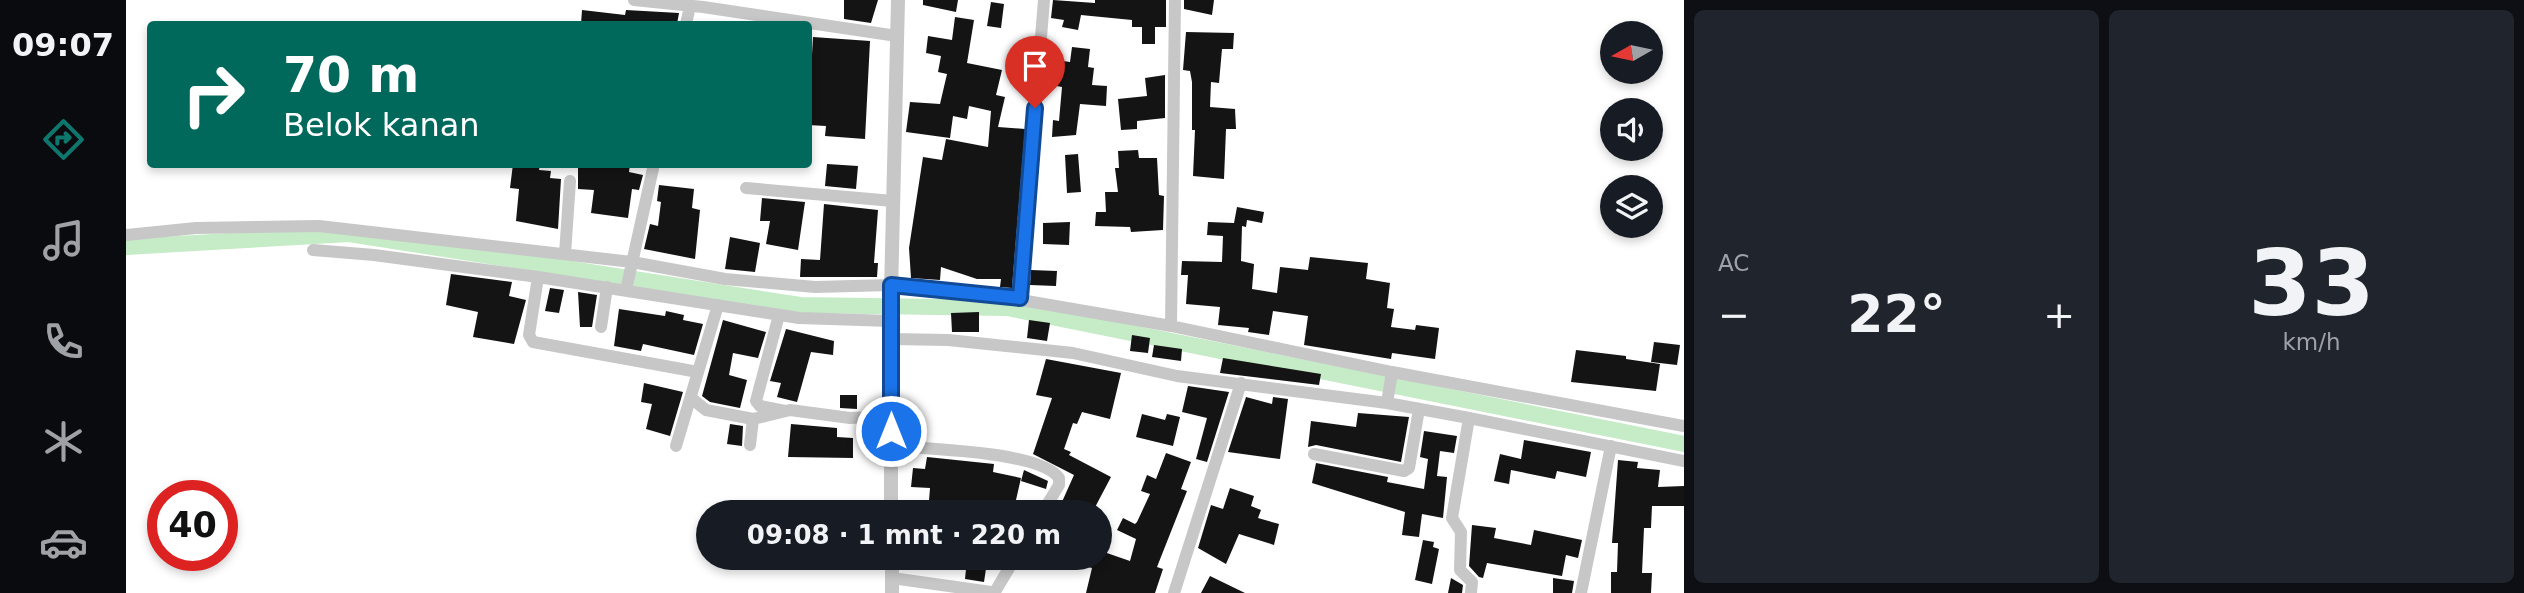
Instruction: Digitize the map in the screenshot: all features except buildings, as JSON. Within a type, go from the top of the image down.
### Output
[{"type":"street","points":[[634,0],[698,4],[804,21]]},
{"type":"street","points":[[891,500],[891,289],[898,0]]},
{"type":"street","points":[[1020,298],[1044,0]]},
{"type":"street","points":[[1171,326],[1175,0]]},
{"type":"street","points":[[688,21],[698,4]]},
{"type":"street","points":[[812,22],[897,36]]},
{"type":"street","points":[[626,290],[653,168]]},
{"type":"street","points":[[565,254],[570,181]]},
{"type":"street","points":[[746,188],[893,201]]},
{"type":"street","points":[[126,235],[273,225],[320,226],[632,262],[725,279],[815,287],[1020,298],[1171,326],[1390,387],[1419,409],[1684,461]]},
{"type":"street","points":[[313,250],[374,254],[779,315],[891,319]]},
{"type":"street","points":[[538,277],[529,335],[533,342],[698,372]]},
{"type":"street","points":[[601,327],[607,287]]},
{"type":"street","points":[[676,446],[718,305]]},
{"type":"street","points":[[779,315],[756,401],[760,406],[850,418],[891,416]]},
{"type":"street","points":[[891,339],[948,340],[1073,353],[1177,376],[1241,383],[1390,387],[1684,426]]},
{"type":"street","points":[[1174,593],[1241,383]]},
{"type":"street","points":[[691,398],[706,410],[753,419],[785,411]]},
{"type":"street","points":[[1314,454],[1404,471],[1409,468],[1419,409]]},
{"type":"street","points":[[1469,418],[1452,519],[1461,532],[1460,570],[1472,582],[1471,593]]},
{"type":"street","points":[[750,445],[753,419]]},
{"type":"street","points":[[891,446],[1016,458],[1049,468],[1059,478],[1059,485],[1050,500]]},
{"type":"street","points":[[1581,593],[1611,446]]},
{"type":"street","points":[[892,586],[991,592],[996,590],[1008,570]]},
{"type":"waterway","points":[[126,247],[349,234],[800,305],[1007,308],[1684,444]]},
{"type":"route","points":[[891,431],[891,285],[964,290],[1020,298],[1035,108]]}]
